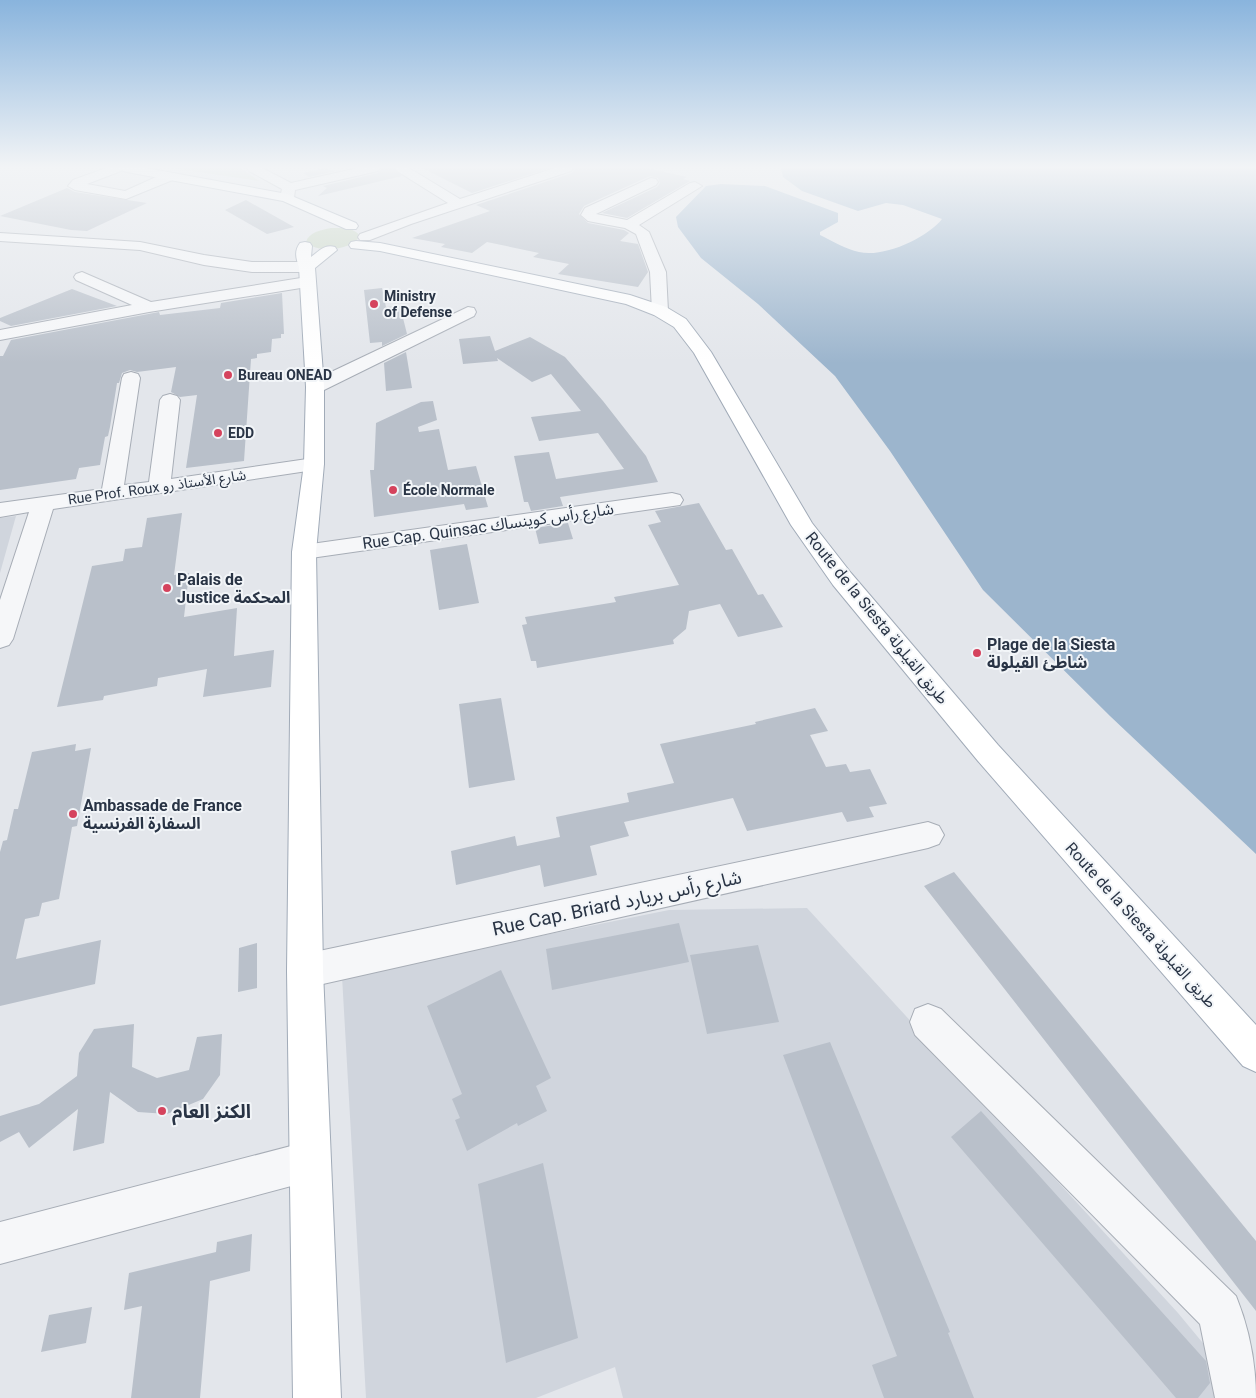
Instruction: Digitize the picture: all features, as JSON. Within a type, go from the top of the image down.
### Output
[{"type":"main road","points":[[309,233],[313,247],[315,387],[314,464],[304,552],[306,971],[317,1398]]},
{"type":"main road","points":[[354,233],[363,238]]},
{"type":"main road","points":[[313,247],[363,238]]},
{"type":"main road","points":[[313,247],[363,238]]},
{"type":"main road","name":"Route de la Siesta طريق القيلولة","points":[[363,238],[630,300],[660,311],[680,323],[702,352],[802,526],[842,578],[999,767],[1256,1053]]},
{"type":"street","points":[[37,233],[149,240],[210,253],[229,262]]},
{"type":"street","points":[[363,238],[375,233]]},
{"type":"street","points":[[642,233],[658,272],[660,311]]},
{"type":"street","points":[[0,237],[140,246],[204,260],[265,268],[313,247]]},
{"type":"street","points":[[0,335],[149,308],[313,247]]},
{"type":"street","points":[[82,277],[149,308]]},
{"type":"street","points":[[315,387],[468,312]]},
{"type":"street","points":[[112,493],[131,378]]},
{"type":"street","points":[[159,486],[170,400]]},
{"type":"street","name":"Rue Prof. Roux شارع الأستاذ رو","points":[[0,510],[314,464]]},
{"type":"street","name":"Rue Cap. Quinsac شارع رأس كوينساك","points":[[304,552],[672,500]]},
{"type":"street","points":[[0,639],[42,504]]},
{"type":"street","name":"Rue Cap. Briard شارع رأس بريارد","points":[[306,971],[928,835]]},
{"type":"street","points":[[928,1022],[1220,1312],[1239,1398]]},
{"type":"street","points":[[0,1243],[310,1161]]},
{"type":"shaded area","points":[[16,516],[0,573],[0,518]]},
{"type":"shaded area","points":[[807,908],[1178,1313],[1226,1371],[1219,1398],[623,1398],[615,1367],[536,1398],[366,1398],[342,976],[669,910]]},
{"type":"green space","points":[[357,233],[360,236],[350,245],[326,249],[311,246],[306,242],[313,234]]},
{"type":"water","points":[[683,233],[820,233],[820,235],[844,247],[869,253],[892,249],[926,233],[1256,233],[1256,854],[1110,716],[983,590],[890,451],[835,376],[758,304],[701,258]]},
{"type":"building","points":[[426,233],[629,233],[620,241],[638,244],[648,272],[638,287],[558,274],[569,264],[533,257],[539,253],[487,242],[472,253],[441,247],[445,244],[412,238]]},
{"type":"building","points":[[382,288],[386,307],[400,306],[407,334],[382,346],[382,342],[370,343],[364,290]]},
{"type":"building","points":[[72,289],[117,306],[11,326],[0,321],[0,318]]},
{"type":"building","points":[[282,293],[284,334],[281,334],[281,338],[272,339],[271,352],[257,354],[257,358],[251,359],[244,461],[186,468],[197,395],[180,397],[171,392],[176,367],[137,372],[130,370],[122,373],[119,383],[117,383],[110,427],[108,436],[105,437],[100,465],[79,468],[76,479],[0,490],[0,356],[3,356],[11,340],[159,312],[160,315],[220,308],[221,303]]},
{"type":"building","points":[[490,336],[495,351],[530,337],[565,357],[603,401],[646,456],[658,482],[560,497],[563,506],[531,511],[528,502],[524,502],[514,456],[549,452],[556,479],[624,469],[598,433],[539,441],[531,417],[581,411],[551,374],[532,382],[497,358],[498,361],[463,364],[459,339]]},
{"type":"building","points":[[406,352],[412,388],[386,391],[384,363]]},
{"type":"building","points":[[433,401],[437,420],[418,427],[419,432],[439,429],[448,470],[476,466],[488,507],[466,510],[464,504],[374,517],[370,470],[374,470],[376,423],[421,402]]},
{"type":"building","points":[[699,503],[726,550],[732,549],[758,595],[763,594],[783,627],[738,637],[720,604],[689,611],[686,629],[673,640],[674,644],[537,668],[536,661],[531,661],[522,625],[527,624],[525,617],[616,602],[614,597],[679,585],[648,525],[661,522],[655,511]]},
{"type":"building","points":[[182,513],[174,575],[189,573],[184,617],[237,608],[234,656],[274,650],[271,687],[203,697],[207,669],[158,678],[157,686],[104,696],[103,700],[57,707],[92,566],[123,561],[125,549],[142,547],[147,518]]},
{"type":"building","points":[[568,523],[573,539],[539,544],[535,528]]},
{"type":"building","points":[[467,544],[479,603],[439,610],[430,550]]},
{"type":"building","points":[[501,698],[515,780],[469,788],[459,704]]},
{"type":"building","points":[[815,708],[828,731],[810,735],[826,767],[846,764],[850,772],[870,769],[887,804],[869,807],[874,817],[847,822],[842,812],[747,831],[733,798],[624,822],[629,836],[590,846],[597,875],[544,887],[540,865],[456,885],[451,851],[515,836],[517,846],[560,837],[556,817],[629,802],[627,793],[674,783],[660,744],[756,724],[755,722]]},
{"type":"building","points":[[76,744],[75,751],[91,748],[77,826],[72,827],[59,899],[42,903],[39,916],[25,919],[16,959],[101,940],[95,984],[0,1006],[0,852],[3,841],[7,840],[14,809],[18,809],[32,752]]},
{"type":"building","points":[[954,872],[1256,1241],[1256,1311],[924,886]]},
{"type":"building","points":[[679,923],[689,962],[552,990],[546,949]]},
{"type":"building","points":[[257,943],[257,988],[238,992],[239,948]]},
{"type":"building","points":[[758,945],[779,1022],[707,1034],[690,955]]},
{"type":"building","points":[[501,970],[551,1078],[536,1086],[547,1111],[518,1126],[517,1123],[467,1151],[455,1120],[460,1118],[452,1099],[462,1094],[427,1006]]},
{"type":"building","points":[[134,1024],[132,1067],[157,1078],[189,1070],[197,1037],[222,1034],[220,1075],[203,1099],[167,1114],[138,1112],[110,1092],[104,1143],[73,1151],[78,1109],[29,1148],[19,1132],[0,1142],[0,1116],[39,1104],[77,1076],[79,1053],[94,1029]]},
{"type":"building","points":[[830,1042],[950,1332],[948,1333],[974,1398],[884,1398],[872,1365],[897,1356],[783,1055]]},
{"type":"building","points":[[981,1111],[1206,1361],[1210,1383],[1198,1398],[1176,1398],[951,1137]]},
{"type":"building","points":[[543,1163],[578,1338],[506,1363],[478,1184]]},
{"type":"building","points":[[252,1234],[250,1271],[210,1281],[200,1398],[131,1398],[142,1306],[124,1310],[129,1273],[216,1252],[217,1242]]},
{"type":"building","points":[[92,1307],[86,1343],[41,1352],[49,1315]]},
{"type":"place","name":"Ministry of Defense","points":[[374,304]]},
{"type":"place","name":"Bureau ONEAD","points":[[228,375]]},
{"type":"place","name":"EDD","points":[[218,433]]},
{"type":"place","name":"École Normale","points":[[393,490]]},
{"type":"place","name":"Palais de Justice المحكمة","points":[[167,588]]},
{"type":"place","name":"Plage de la Siesta شاطئ القيلولة","points":[[977,653]]},
{"type":"place","name":"Ambassade de France السفارة الفرنسية","points":[[73,814]]},
{"type":"place","name":"الكنز العام","points":[[162,1111]]}]
